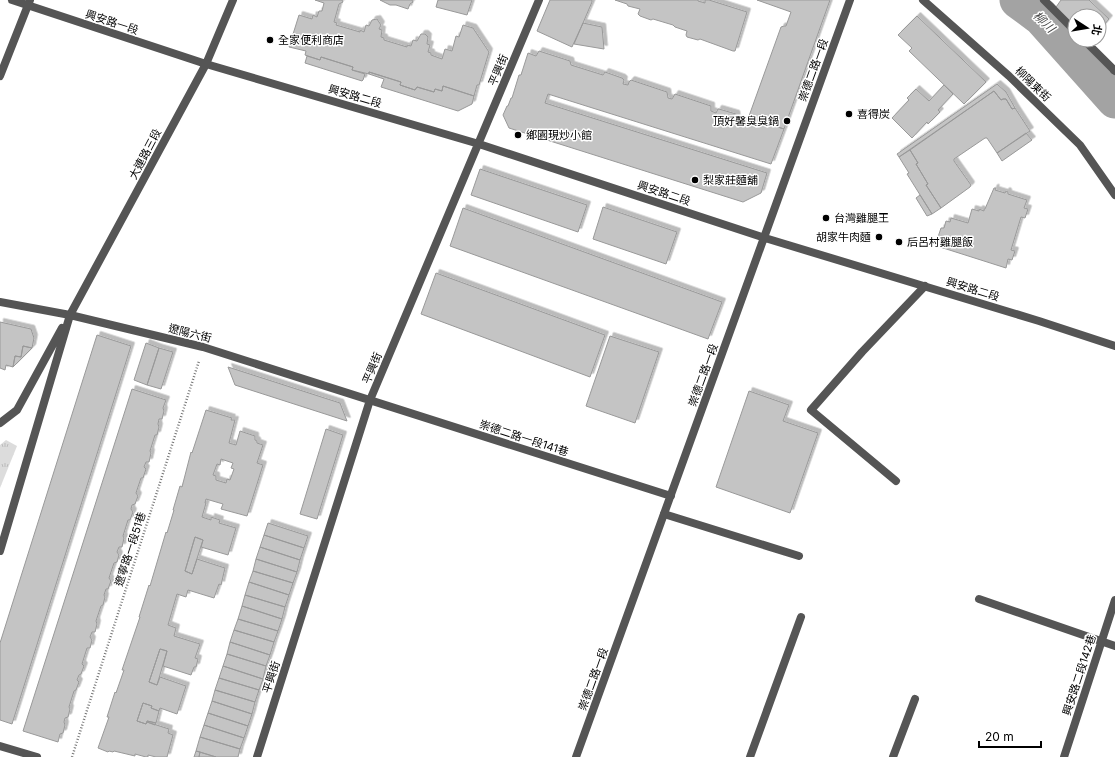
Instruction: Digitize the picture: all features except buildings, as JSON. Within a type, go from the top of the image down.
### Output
[{"type":"street","name":"興安路一段","points":[[12,0],[29,2],[206,64]]},
{"type":"street","name":"大連路三段","points":[[0,423],[17,410],[70,316],[206,64],[233,0]]},
{"type":"street","name":"平興街","points":[[257,757],[370,400],[540,0]]},
{"type":"street","name":"崇德二路一段","points":[[576,757],[850,0]]},
{"type":"street","name":"柳陽東街","points":[[923,0],[1009,76],[1080,145],[1115,195]]},
{"type":"street","points":[[1044,0],[1067,23]]},
{"type":"street","points":[[0,76],[29,2]]},
{"type":"street","points":[[1092,48],[1115,70]]},
{"type":"street","name":"興安路二段","points":[[206,64],[479,144],[765,238],[1039,321],[1115,346]]},
{"type":"street","points":[[896,481],[811,410],[862,352],[925,286]]},
{"type":"street","name":"遼陽六街","points":[[0,302],[70,316],[203,347],[370,400]]},
{"type":"street","name":"大連路三段","points":[[0,551],[70,316]]},
{"type":"street","name":"崇德二路一段141巷","points":[[370,400],[671,496]]},
{"type":"street","points":[[664,514],[799,556]]},
{"type":"street","points":[[979,599],[1115,646]]},
{"type":"street","name":"興安路二段142巷","points":[[1064,757],[1115,600]]},
{"type":"street","points":[[750,757],[801,617]]},
{"type":"street","points":[[893,757],[916,699]]},
{"type":"street","points":[[0,746],[37,757]]},
{"type":"path","name":"遼寧路一段51巷","points":[[72,757],[203,347]]},
{"type":"green space","points":[[6,440],[17,446],[0,488],[0,445]]},
{"type":"waterway","name":"柳川","points":[[1018,0],[1041,17],[1115,100]]},
{"type":"place","name":"全家便利商店","points":[[270,40]]},
{"type":"place","name":"喜得炭","points":[[849,114]]},
{"type":"place","name":"頂好馨臭臭鍋","points":[[787,121]]},
{"type":"place","name":"鄉園現炒小館","points":[[518,135]]},
{"type":"place","name":"梨家莊麵舖","points":[[695,180]]},
{"type":"place","name":"台灣雞腿王","points":[[826,218]]},
{"type":"place","name":"胡家牛肉麵","points":[[879,237]]},
{"type":"place","name":"后呂村雞腿飯","points":[[899,242]]}]
